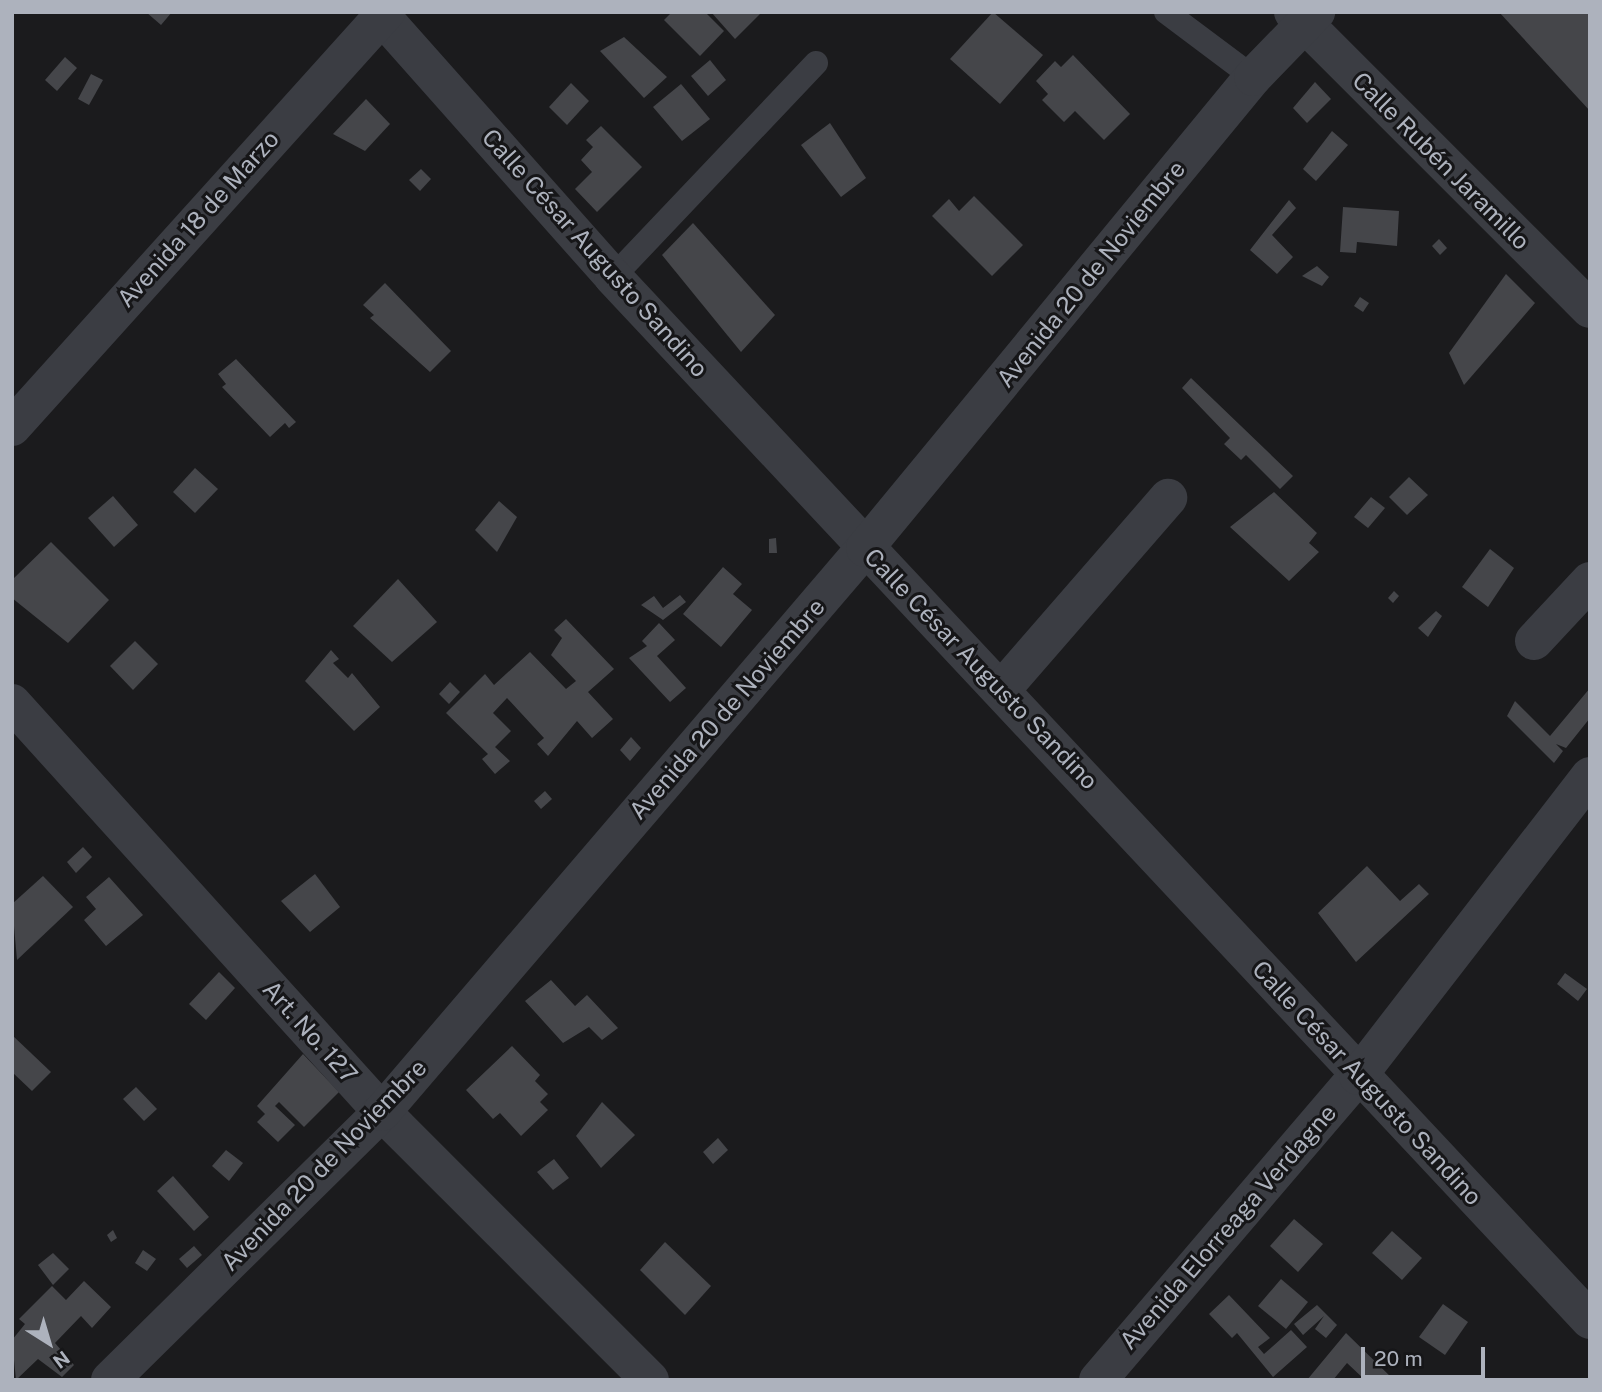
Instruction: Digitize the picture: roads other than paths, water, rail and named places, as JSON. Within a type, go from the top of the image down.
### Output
[{"type":"street","name":"Calle César Augusto Sandino","points":[[382,14],[613,277],[865,548],[1003,688],[1358,1076],[1590,1320]]},
{"type":"street","name":"Avenida 18 de Marzo","points":[[12,427],[382,14]]},
{"type":"street","name":"Avenida 20 de Noviembre","points":[[110,1380],[382,1112],[865,548],[1304,17]]},
{"type":"street","name":"Calle Rubén Jaramillo","points":[[1304,17],[1590,309]]},
{"type":"street","points":[[1003,688],[1168,498]]},
{"type":"street","points":[[1534,641],[1590,581]]},
{"type":"street","name":"Art. No. 127","points":[[12,703],[382,1112],[650,1380]]},
{"type":"street","name":"Avenida Elorreaga Verdagne","points":[[1098,1380],[1358,1076],[1590,776]]},
{"type":"lane","points":[[1166,12],[1253,77]]},
{"type":"lane","points":[[613,277],[816,63]]}]
